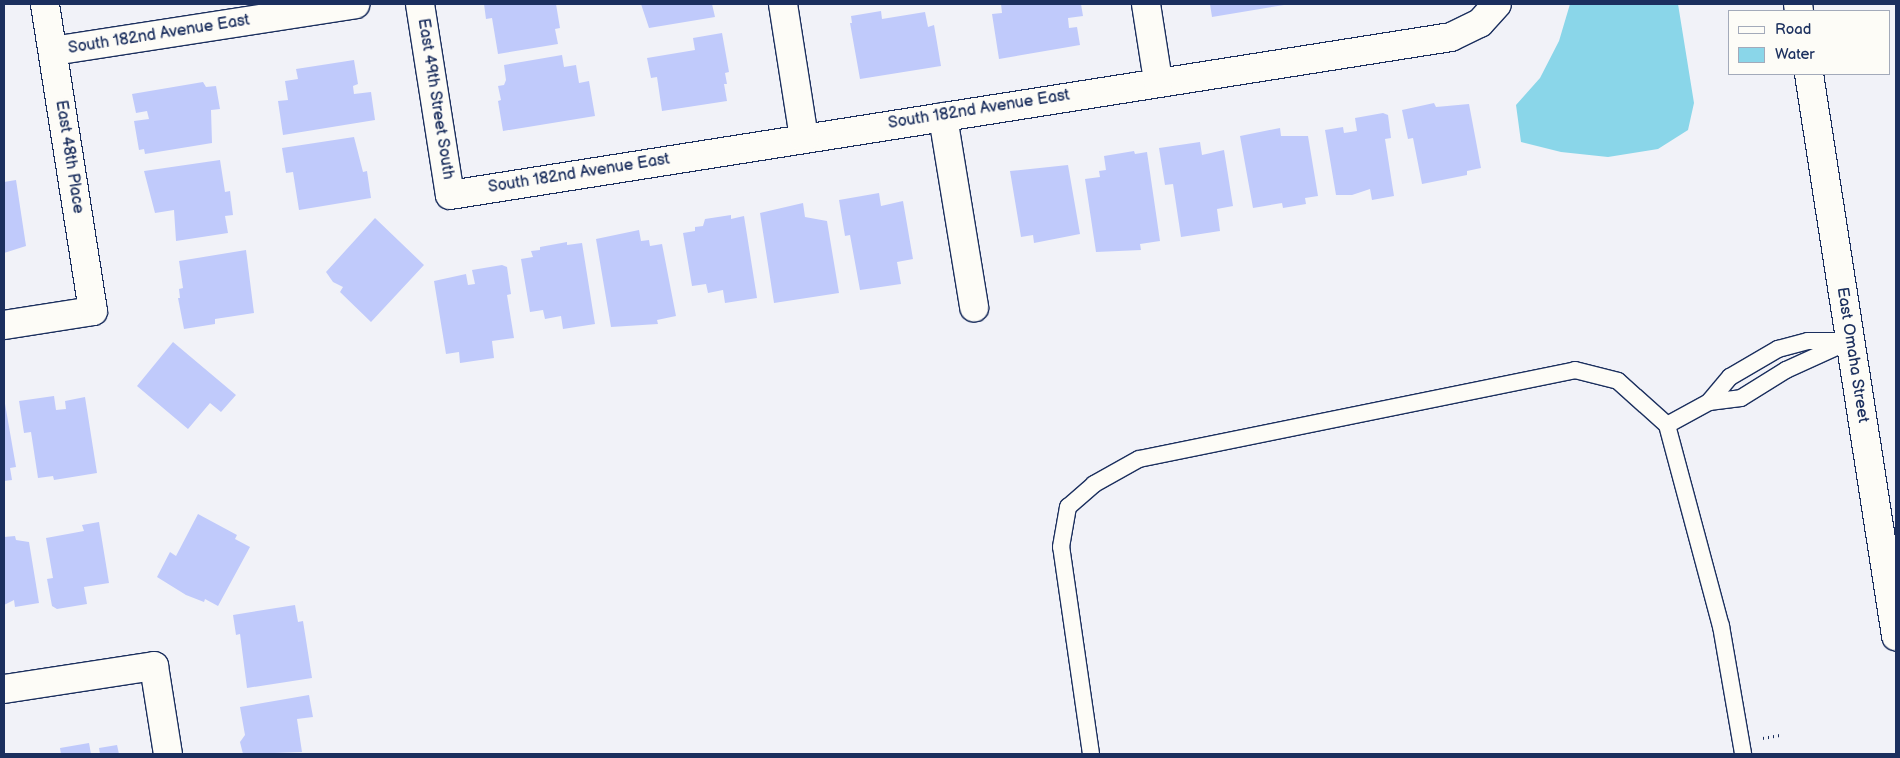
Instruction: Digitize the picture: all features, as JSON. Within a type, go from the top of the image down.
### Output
[{"type":"street","name":"East 48th Place","points":[[4,325],[93,310],[45,4]]},
{"type":"street","name":"South 182nd Avenue East","points":[[53,51],[355,4]]},
{"type":"street","name":"East 49th Street South","points":[[420,4],[450,195]]},
{"type":"street","points":[[783,4],[804,138]]},
{"type":"street","points":[[1146,4],[1158,81]]},
{"type":"street","name":"South 182nd Avenue East","points":[[450,195],[1158,81],[1451,37],[1480,23],[1497,4]]},
{"type":"street","name":"East Omaha Street","points":[[1809,75],[1896,636]]},
{"type":"street","points":[[943,117],[974,307]]},
{"type":"street","points":[[4,689],[154,666],[168,754]]},
{"type":"lane","points":[[1667,425],[1709,402],[1730,377],[1778,349],[1808,341],[1850,341]]},
{"type":"lane","points":[[1709,402],[1741,398],[1786,370],[1850,341]]},
{"type":"lane","points":[[1091,754],[1061,547],[1068,508],[1094,484],[1139,459],[1575,370],[1618,381],[1667,425],[1721,626],[1743,754]]},
{"type":"water","points":[[1570,4],[1678,4],[1694,103],[1688,130],[1658,149],[1608,157],[1561,152],[1521,142],[1516,105],[1540,78],[1559,41]]},
{"type":"building","points":[[484,4],[556,4],[560,28],[555,29],[558,44],[498,54],[492,18],[486,19]]},
{"type":"building","points":[[641,4],[712,4],[715,17],[649,28]]},
{"type":"building","points":[[1001,4],[1081,4],[1083,16],[1068,18],[1069,28],[1077,27],[1080,45],[999,59],[992,14],[1002,13]]},
{"type":"building","points":[[1210,4],[1284,4],[1284,5],[1212,17]]},
{"type":"building","points":[[881,11],[882,19],[925,12],[928,27],[934,25],[941,66],[860,79],[850,23],[852,23],[851,16]]},
{"type":"building","points":[[722,33],[729,72],[725,73],[727,84],[724,84],[727,101],[662,111],[657,77],[651,78],[647,58],[695,50],[693,38]]},
{"type":"building","points":[[562,55],[564,67],[576,65],[579,83],[589,81],[595,116],[503,131],[498,101],[501,100],[498,86],[504,85],[506,80],[504,65]]},
{"type":"building","points":[[354,60],[358,84],[353,86],[354,94],[371,92],[375,120],[283,135],[278,101],[288,100],[285,81],[298,79],[296,69]]},
{"type":"building","points":[[203,82],[206,87],[216,86],[220,109],[211,110],[212,143],[145,154],[144,149],[139,150],[134,121],[149,119],[147,111],[136,113],[132,94]]},
{"type":"building","points":[[1434,103],[1436,107],[1469,104],[1481,168],[1467,171],[1467,175],[1422,184],[1413,138],[1408,139],[1402,110]]},
{"type":"building","points":[[1383,113],[1388,115],[1391,138],[1385,139],[1394,196],[1372,200],[1370,189],[1352,195],[1336,195],[1325,130],[1343,127],[1344,133],[1357,131],[1355,118]]},
{"type":"building","points":[[1280,128],[1281,136],[1308,136],[1318,196],[1305,198],[1306,204],[1283,208],[1282,203],[1253,208],[1240,136]]},
{"type":"building","points":[[354,137],[363,172],[367,171],[371,198],[299,210],[293,172],[286,173],[282,148]]},
{"type":"building","points":[[1200,142],[1202,155],[1224,150],[1233,206],[1217,209],[1220,231],[1181,237],[1173,184],[1165,185],[1159,148]]},
{"type":"building","points":[[1134,151],[1135,154],[1147,152],[1160,241],[1140,244],[1141,250],[1096,252],[1085,179],[1100,177],[1099,171],[1106,170],[1104,156]]},
{"type":"building","points":[[220,160],[225,192],[230,191],[233,215],[225,216],[228,233],[176,241],[174,210],[155,213],[144,171]]},
{"type":"building","points":[[1068,165],[1080,234],[1034,243],[1033,235],[1021,237],[1010,171]]},
{"type":"building","points":[[16,180],[26,246],[4,253],[4,182]]},
{"type":"building","points":[[879,193],[881,206],[903,201],[913,259],[897,262],[901,284],[860,290],[850,235],[845,236],[839,200]]},
{"type":"building","points":[[803,203],[805,217],[827,221],[839,293],[774,303],[760,213]]},
{"type":"building","points":[[731,215],[731,219],[744,216],[757,298],[725,303],[723,290],[708,293],[706,284],[692,286],[683,233],[695,231],[695,227],[703,226],[705,219]]},
{"type":"building","points":[[375,218],[424,265],[371,322],[340,292],[343,287],[333,282],[326,272]]},
{"type":"building","points":[[639,230],[641,241],[649,240],[650,246],[662,244],[676,316],[657,320],[658,324],[611,327],[596,239]]},
{"type":"building","points":[[567,242],[567,245],[582,243],[595,324],[563,329],[561,316],[545,319],[543,310],[530,312],[521,259],[533,257],[531,251],[540,250],[540,247]]},
{"type":"building","points":[[246,250],[254,313],[215,319],[215,324],[184,329],[178,298],[180,298],[179,289],[183,288],[179,261]]},
{"type":"building","points":[[502,265],[507,267],[511,294],[507,295],[514,338],[492,341],[494,358],[460,363],[459,352],[446,354],[434,281],[466,274],[468,285],[475,284],[472,270]]},
{"type":"building","points":[[173,342],[236,395],[221,412],[210,403],[188,429],[137,386]]},
{"type":"building","points":[[54,396],[56,410],[66,409],[65,401],[85,397],[97,473],[54,480],[53,476],[38,478],[31,432],[24,433],[19,401]]},
{"type":"building","points":[[4,398],[16,467],[10,468],[12,480],[4,481]]},
{"type":"building","points":[[198,514],[237,535],[235,539],[250,547],[218,606],[205,599],[204,602],[186,595],[157,577],[170,552],[176,556]]},
{"type":"building","points":[[99,522],[109,583],[84,587],[87,604],[57,609],[52,606],[47,579],[53,578],[46,538],[84,531],[82,525]]},
{"type":"building","points":[[15,536],[16,540],[29,542],[39,603],[15,607],[14,600],[4,605],[4,537]]},
{"type":"building","points":[[295,605],[298,622],[303,621],[312,678],[247,688],[240,634],[236,635],[233,615]]},
{"type":"building","points":[[309,695],[313,717],[297,719],[302,752],[243,754],[240,742],[245,735],[240,707]]},
{"type":"building","points":[[89,743],[91,754],[61,754],[60,748]]},
{"type":"building","points":[[117,745],[119,754],[100,754],[99,748]]}]
